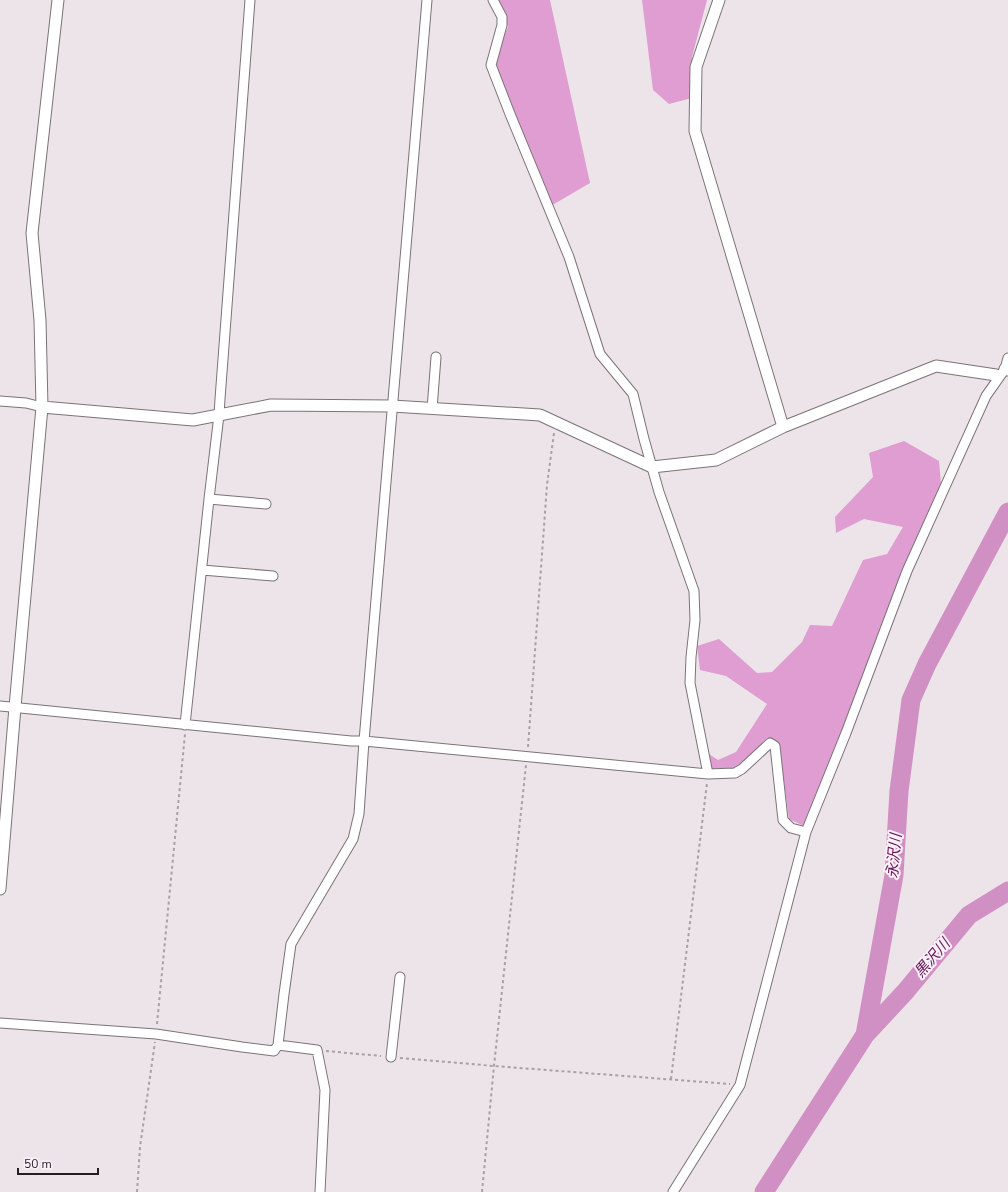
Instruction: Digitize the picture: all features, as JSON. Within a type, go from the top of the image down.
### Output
[{"type":"street","points":[[0,889],[42,408],[40,320],[32,233],[58,0]]},
{"type":"street","points":[[185,725],[219,415],[250,0]]},
{"type":"street","points":[[0,1022],[156,1034],[274,1051],[278,1044],[291,944],[353,839],[360,814],[364,741],[427,0]]},
{"type":"street","points":[[493,0],[502,17],[502,25],[491,65],[569,257],[600,354],[633,394],[659,492],[694,591],[695,620],[690,683],[708,774]]},
{"type":"street","points":[[718,0],[696,67],[695,131],[783,428]]},
{"type":"street","points":[[432,409],[436,357]]},
{"type":"street","points":[[0,401],[26,403],[42,408],[193,420],[271,405],[392,406],[540,415],[652,467],[716,460],[783,428],[936,366],[1004,368]]},
{"type":"street","points":[[673,1192],[740,1084],[806,832],[846,733],[907,571],[986,396],[1004,368]]},
{"type":"street","points":[[209,499],[266,504]]},
{"type":"street","points":[[202,570],[273,576]]},
{"type":"street","points":[[0,706],[351,741],[708,774],[735,774],[770,743],[775,746],[783,820],[791,828],[806,832]]},
{"type":"street","points":[[391,1057],[400,977]]},
{"type":"street","points":[[278,1044],[317,1050],[325,1090],[320,1192]]},
{"type":"path","points":[[482,1192],[527,757],[547,485],[556,423]]},
{"type":"path","points":[[137,1192],[140,1147],[156,1034],[185,725]]},
{"type":"path","points":[[671,1079],[708,774]]},
{"type":"path","points":[[317,1050],[494,1066],[740,1084]]},
{"type":"shaded area","points":[[496,0],[550,0],[590,183],[549,207],[491,65],[508,27]]},
{"type":"shaded area","points":[[642,0],[707,0],[692,57],[692,98],[669,104],[653,90]]},
{"type":"shaded area","points":[[904,441],[939,461],[942,495],[804,826],[789,819],[779,745],[767,738],[737,768],[713,770],[706,752],[718,760],[736,752],[767,704],[726,676],[700,670],[697,646],[719,639],[757,673],[772,672],[802,642],[810,625],[832,626],[863,560],[887,554],[903,527],[864,519],[836,533],[835,517],[873,477],[869,453]]},
{"type":"waterway","name":"永沢川","points":[[764,1192],[865,1035],[894,875],[899,791],[911,700],[927,664],[1008,512]]},
{"type":"waterway","name":"黒沢川","points":[[865,1035],[905,992],[969,915],[1008,891]]}]
